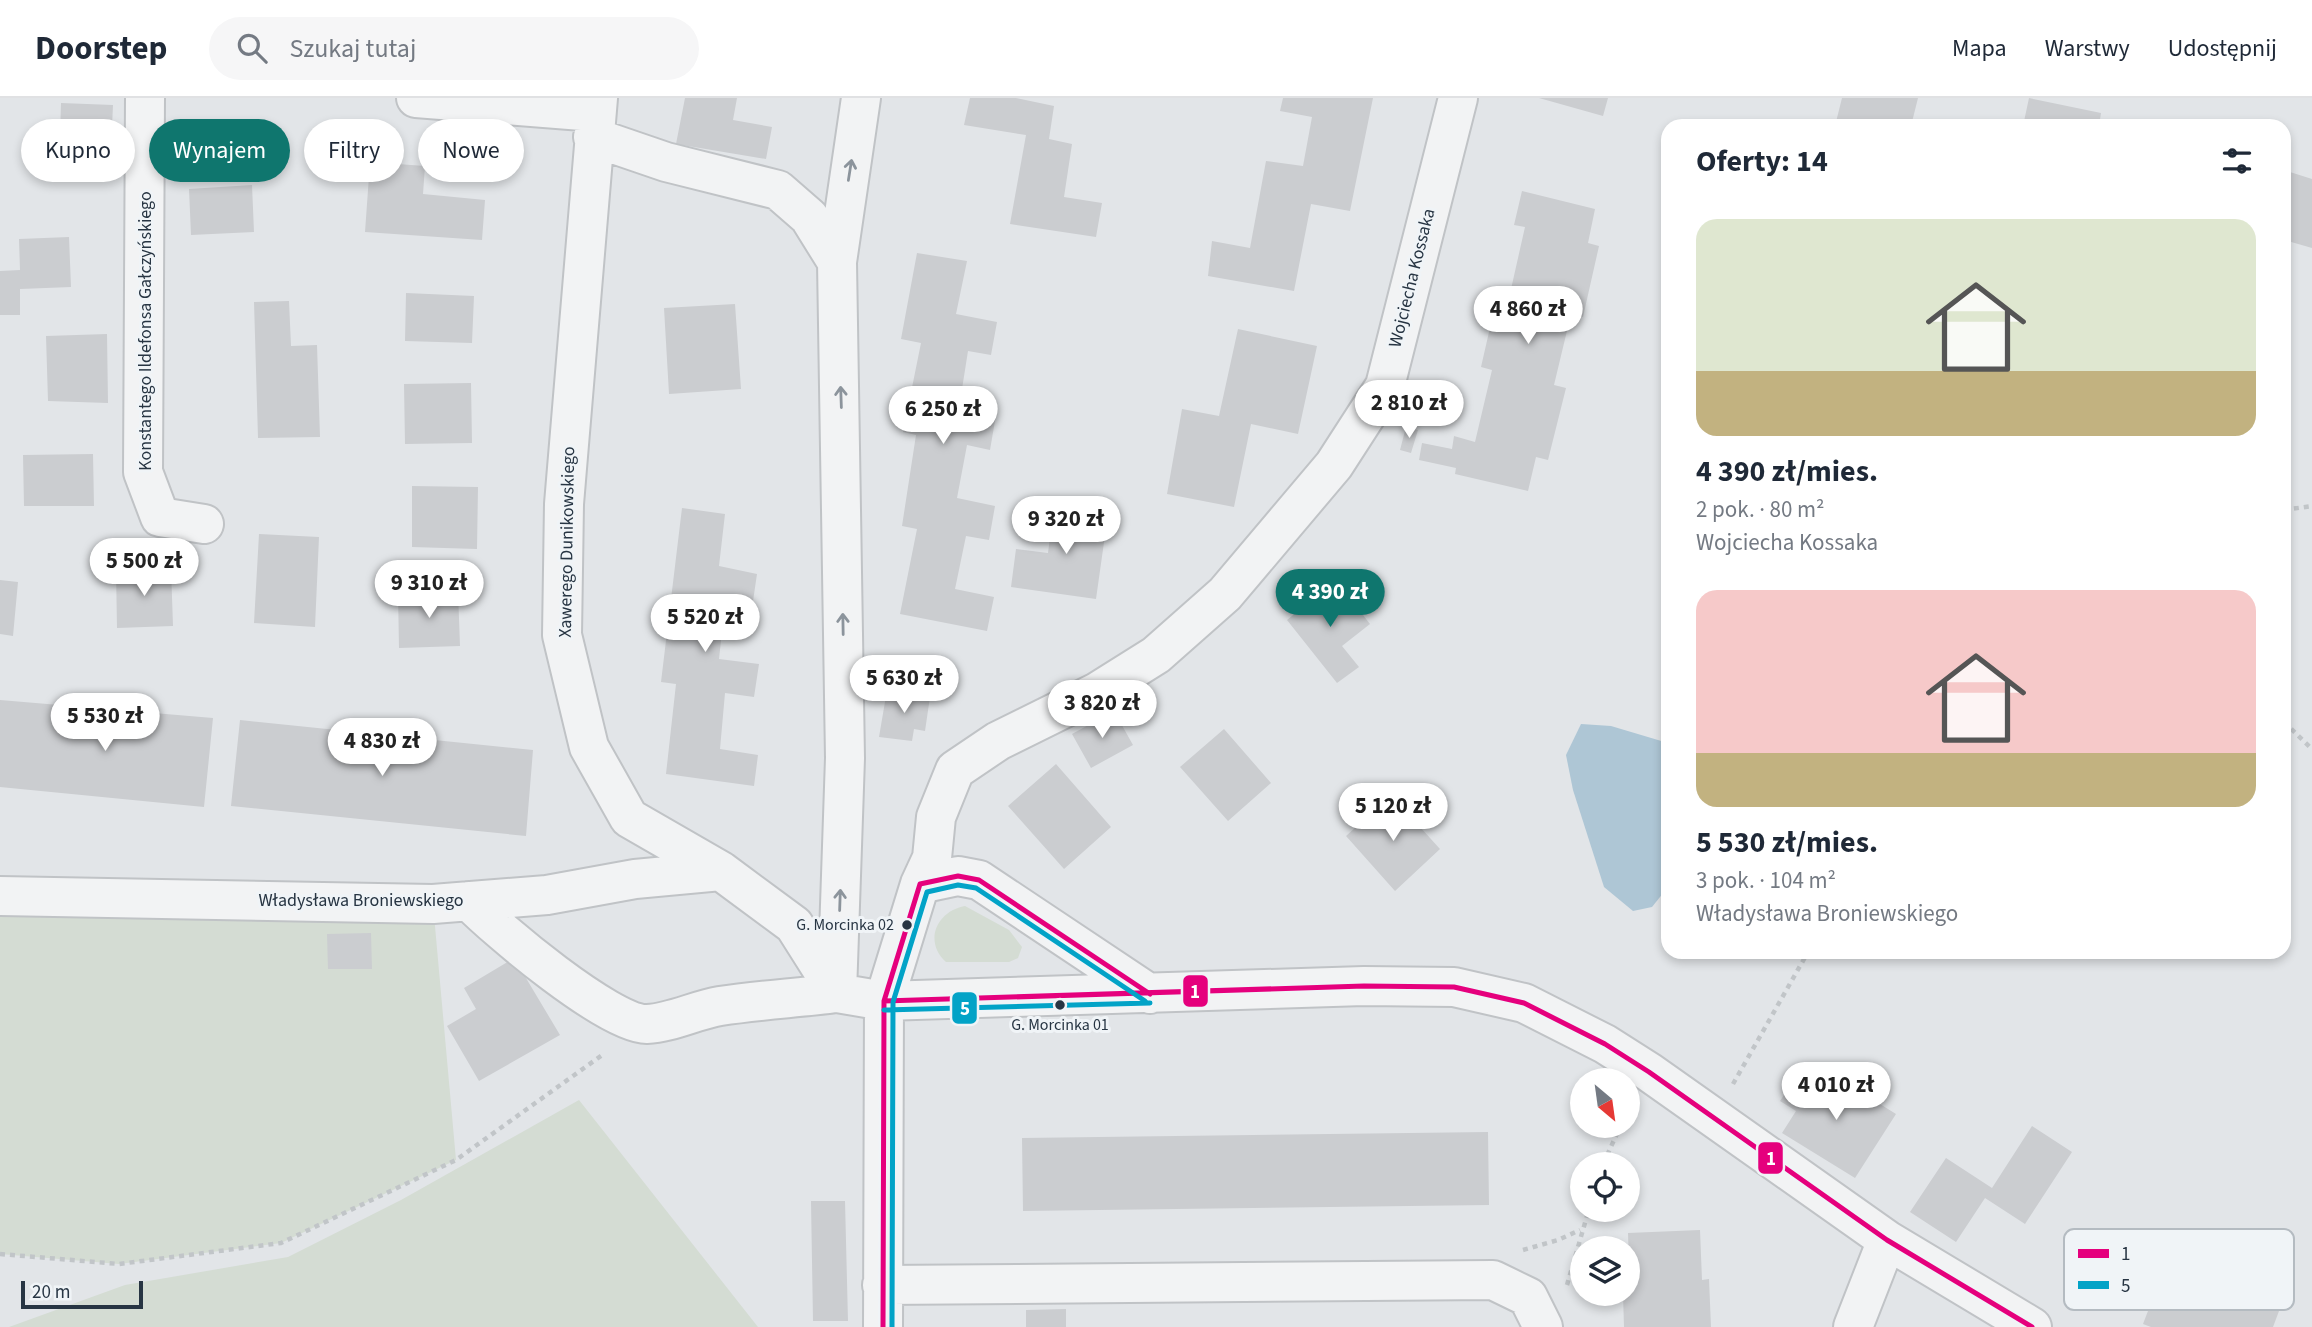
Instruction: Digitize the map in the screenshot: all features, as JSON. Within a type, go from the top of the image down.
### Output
[{"type":"street","name":"Konstantego Ildefonsa Gałczyńskiego","points":[[145,98],[143,472],[160,517],[204,524]]},
{"type":"street","points":[[416,98],[595,116],[666,162],[778,190],[809,217],[837,262]]},
{"type":"street","points":[[837,993],[845,758],[837,262],[861,98]]},
{"type":"street","name":"Wojciecha Kossaka","points":[[883,1327],[884,1001],[920,884],[932,858],[936,817],[956,770],[998,741],[1097,692],[1156,655],[1225,594],[1334,465],[1385,386],[1458,98]]},
{"type":"street","name":"Xawerego Dunikowskiego","points":[[595,116],[564,503],[562,635],[589,747],[629,818],[721,872],[794,925],[837,993]]},
{"type":"street","name":"Władysława Broniewskiego","points":[[0,896],[433,904],[547,895],[635,879],[721,872]]},
{"type":"street","points":[[920,884],[958,876],[979,880],[1150,994]]},
{"type":"street","points":[[469,901],[496,929],[533,957],[599,1002],[646,1024],[719,1006],[837,993],[884,1001],[1364,986],[1454,987],[1524,1003],[1605,1044],[1886,1240],[2032,1327]]},
{"type":"street","points":[[1853,1327],[1886,1240]]},
{"type":"street","points":[[883,1285],[1493,1280],[1528,1297],[1543,1327]]},
{"type":"path","points":[[2291,509],[2312,506]]},
{"type":"path","points":[[2291,729],[2312,749]]},
{"type":"path","points":[[1710,1116],[1740,1074],[1804,959]]},
{"type":"path","points":[[0,1254],[119,1264],[281,1243],[456,1160],[646,1024]]},
{"type":"path","points":[[1566,1289],[1584,1222]]},
{"type":"path","points":[[1512,1253],[1558,1240],[1581,1229]]},
{"type":"shaded area","points":[[0,897],[433,904],[456,1160],[281,1243],[119,1264],[0,1254]]},
{"type":"shaded area","points":[[965,906],[1009,930],[1022,947],[1018,958],[1009,962],[946,962],[935,945],[936,928],[947,914]]},
{"type":"shaded area","points":[[579,1100],[758,1327],[9,1327],[125,1285],[288,1257],[401,1200]]},
{"type":"water","points":[[1581,724],[1611,726],[1661,741],[1661,896],[1652,907],[1633,911],[1604,887],[1573,790],[1566,755]]},
{"type":"building","points":[[685,98],[737,98],[733,120],[772,127],[766,159],[676,144]]},
{"type":"building","points":[[970,98],[1016,98],[1054,106],[1049,139],[1072,144],[1064,197],[1102,203],[1096,237],[1010,224],[1026,135],[964,125]]},
{"type":"building","points":[[1283,98],[1373,98],[1350,211],[1311,204],[1294,291],[1208,276],[1212,241],[1250,248],[1266,161],[1303,166],[1312,117],[1280,111]]},
{"type":"building","points":[[1539,98],[1608,98],[1603,116]]},
{"type":"building","points":[[1842,98],[1918,98],[1913,119],[1837,119]]},
{"type":"building","points":[[2029,98],[2101,113],[2100,119],[2024,119]]},
{"type":"building","points":[[61,103],[113,105],[112,119],[61,119]]},
{"type":"building","points":[[404,164],[418,165],[418,182],[424,182],[423,194],[485,200],[482,240],[365,232],[369,182],[404,182]]},
{"type":"building","points":[[2291,172],[2312,179],[2312,248],[2291,242]]},
{"type":"building","points":[[252,185],[254,232],[191,235],[189,189]]},
{"type":"building","points":[[1522,191],[1595,209],[1588,243],[1599,246],[1583,317],[1571,314],[1554,385],[1566,388],[1548,460],[1536,457],[1528,491],[1455,474],[1456,468],[1419,460],[1422,443],[1452,449],[1454,436],[1475,442],[1492,370],[1481,367],[1489,332],[1498,296],[1509,298],[1525,227],[1514,225]]},
{"type":"building","points":[[69,237],[71,287],[20,289],[20,315],[0,315],[0,271],[20,270],[19,239]]},
{"type":"building","points":[[917,253],[967,261],[956,314],[997,322],[991,355],[968,351],[959,408],[996,415],[990,450],[967,445],[957,498],[995,506],[989,540],[966,536],[955,589],[994,597],[987,631],[900,614],[917,529],[902,526],[916,435],[903,432],[921,343],[901,339]]},
{"type":"building","points":[[406,293],[474,296],[472,343],[405,341]]},
{"type":"building","points":[[289,301],[291,346],[317,345],[320,437],[258,438],[254,302]]},
{"type":"building","points":[[735,304],[741,389],[669,394],[664,308]]},
{"type":"building","points":[[1238,329],[1317,346],[1298,434],[1251,424],[1234,507],[1167,494],[1182,409],[1219,416]]},
{"type":"building","points":[[107,334],[108,403],[48,401],[46,336]]},
{"type":"building","points":[[471,383],[472,443],[405,444],[404,384]]},
{"type":"building","points":[[1406,427],[1418,430],[1411,453],[1400,450]]},
{"type":"building","points":[[93,454],[94,506],[24,506],[23,455]]},
{"type":"building","points":[[412,486],[478,487],[477,549],[412,547]]},
{"type":"building","points":[[1054,506],[1108,514],[1096,599],[1011,587],[1016,549],[1048,553]]},
{"type":"building","points":[[682,508],[725,514],[719,566],[757,574],[752,608],[725,604],[719,659],[759,664],[754,697],[725,693],[720,749],[758,755],[754,786],[666,774],[676,684],[661,682]]},
{"type":"building","points":[[259,534],[319,537],[315,627],[254,623]]},
{"type":"building","points":[[171,568],[173,626],[117,628],[116,570]]},
{"type":"building","points":[[0,580],[18,582],[13,636],[0,634]]},
{"type":"building","points":[[1336,580],[1370,624],[1342,646],[1359,667],[1337,683],[1287,620]]},
{"type":"building","points":[[458,591],[460,646],[399,648],[398,593]]},
{"type":"building","points":[[887,690],[930,697],[925,731],[914,729],[912,741],[879,737]]},
{"type":"building","points":[[0,700],[213,718],[204,807],[0,787]]},
{"type":"building","points":[[1114,711],[1133,745],[1091,768],[1072,734]]},
{"type":"building","points":[[240,720],[533,750],[526,836],[231,806]]},
{"type":"building","points":[[1224,729],[1271,783],[1228,821],[1180,767]]},
{"type":"building","points":[[1056,764],[1111,827],[1064,869],[1008,806]]},
{"type":"building","points":[[1391,795],[1440,849],[1395,891],[1346,836]]},
{"type":"building","points":[[371,933],[372,969],[328,969],[327,934]]},
{"type":"building","points":[[514,958],[560,1035],[479,1081],[447,1026],[476,1009],[464,988]]},
{"type":"building","points":[[1827,1071],[1896,1114],[1855,1178],[1782,1133],[1796,1111],[1780,1101],[1794,1080],[1813,1092]]},
{"type":"building","points":[[2032,1126],[2072,1152],[2025,1224],[1985,1198],[1956,1242],[1910,1212],[1946,1158],[1992,1188]]},
{"type":"building","points":[[1488,1132],[1489,1205],[1023,1211],[1022,1138]]},
{"type":"building","points":[[811,1201],[845,1201],[848,1321],[813,1321]]},
{"type":"building","points":[[1700,1230],[1702,1280],[1709,1279],[1711,1327],[1624,1327],[1623,1306],[1640,1306],[1640,1236],[1628,1236],[1628,1233]]},
{"type":"building","points":[[1066,1309],[1066,1327],[1026,1327],[1026,1310]]},
{"type":"building","points":[[2148,1310],[2279,1310],[2273,1327],[2151,1327],[2143,1324]]},
{"type":"transit line","name":"1","points":[[883,1327],[884,1001],[920,884],[958,876],[979,880],[1150,994]]},
{"type":"transit line","name":"5","points":[[892,1327],[893,1002],[927,892],[958,885],[976,888],[1145,1001]]},
{"type":"transit line","name":"1","points":[[884,1001],[1364,986],[1454,987],[1524,1003],[1605,1044],[1649,1072],[1887,1240],[2032,1327]]},
{"type":"transit line","name":"5","points":[[884,1010],[1150,1003]]},
{"type":"place","name":"G. Morcinka 02","points":[[907,925]]},
{"type":"place","name":"G. Morcinka 01","points":[[1060,1005]]}]
